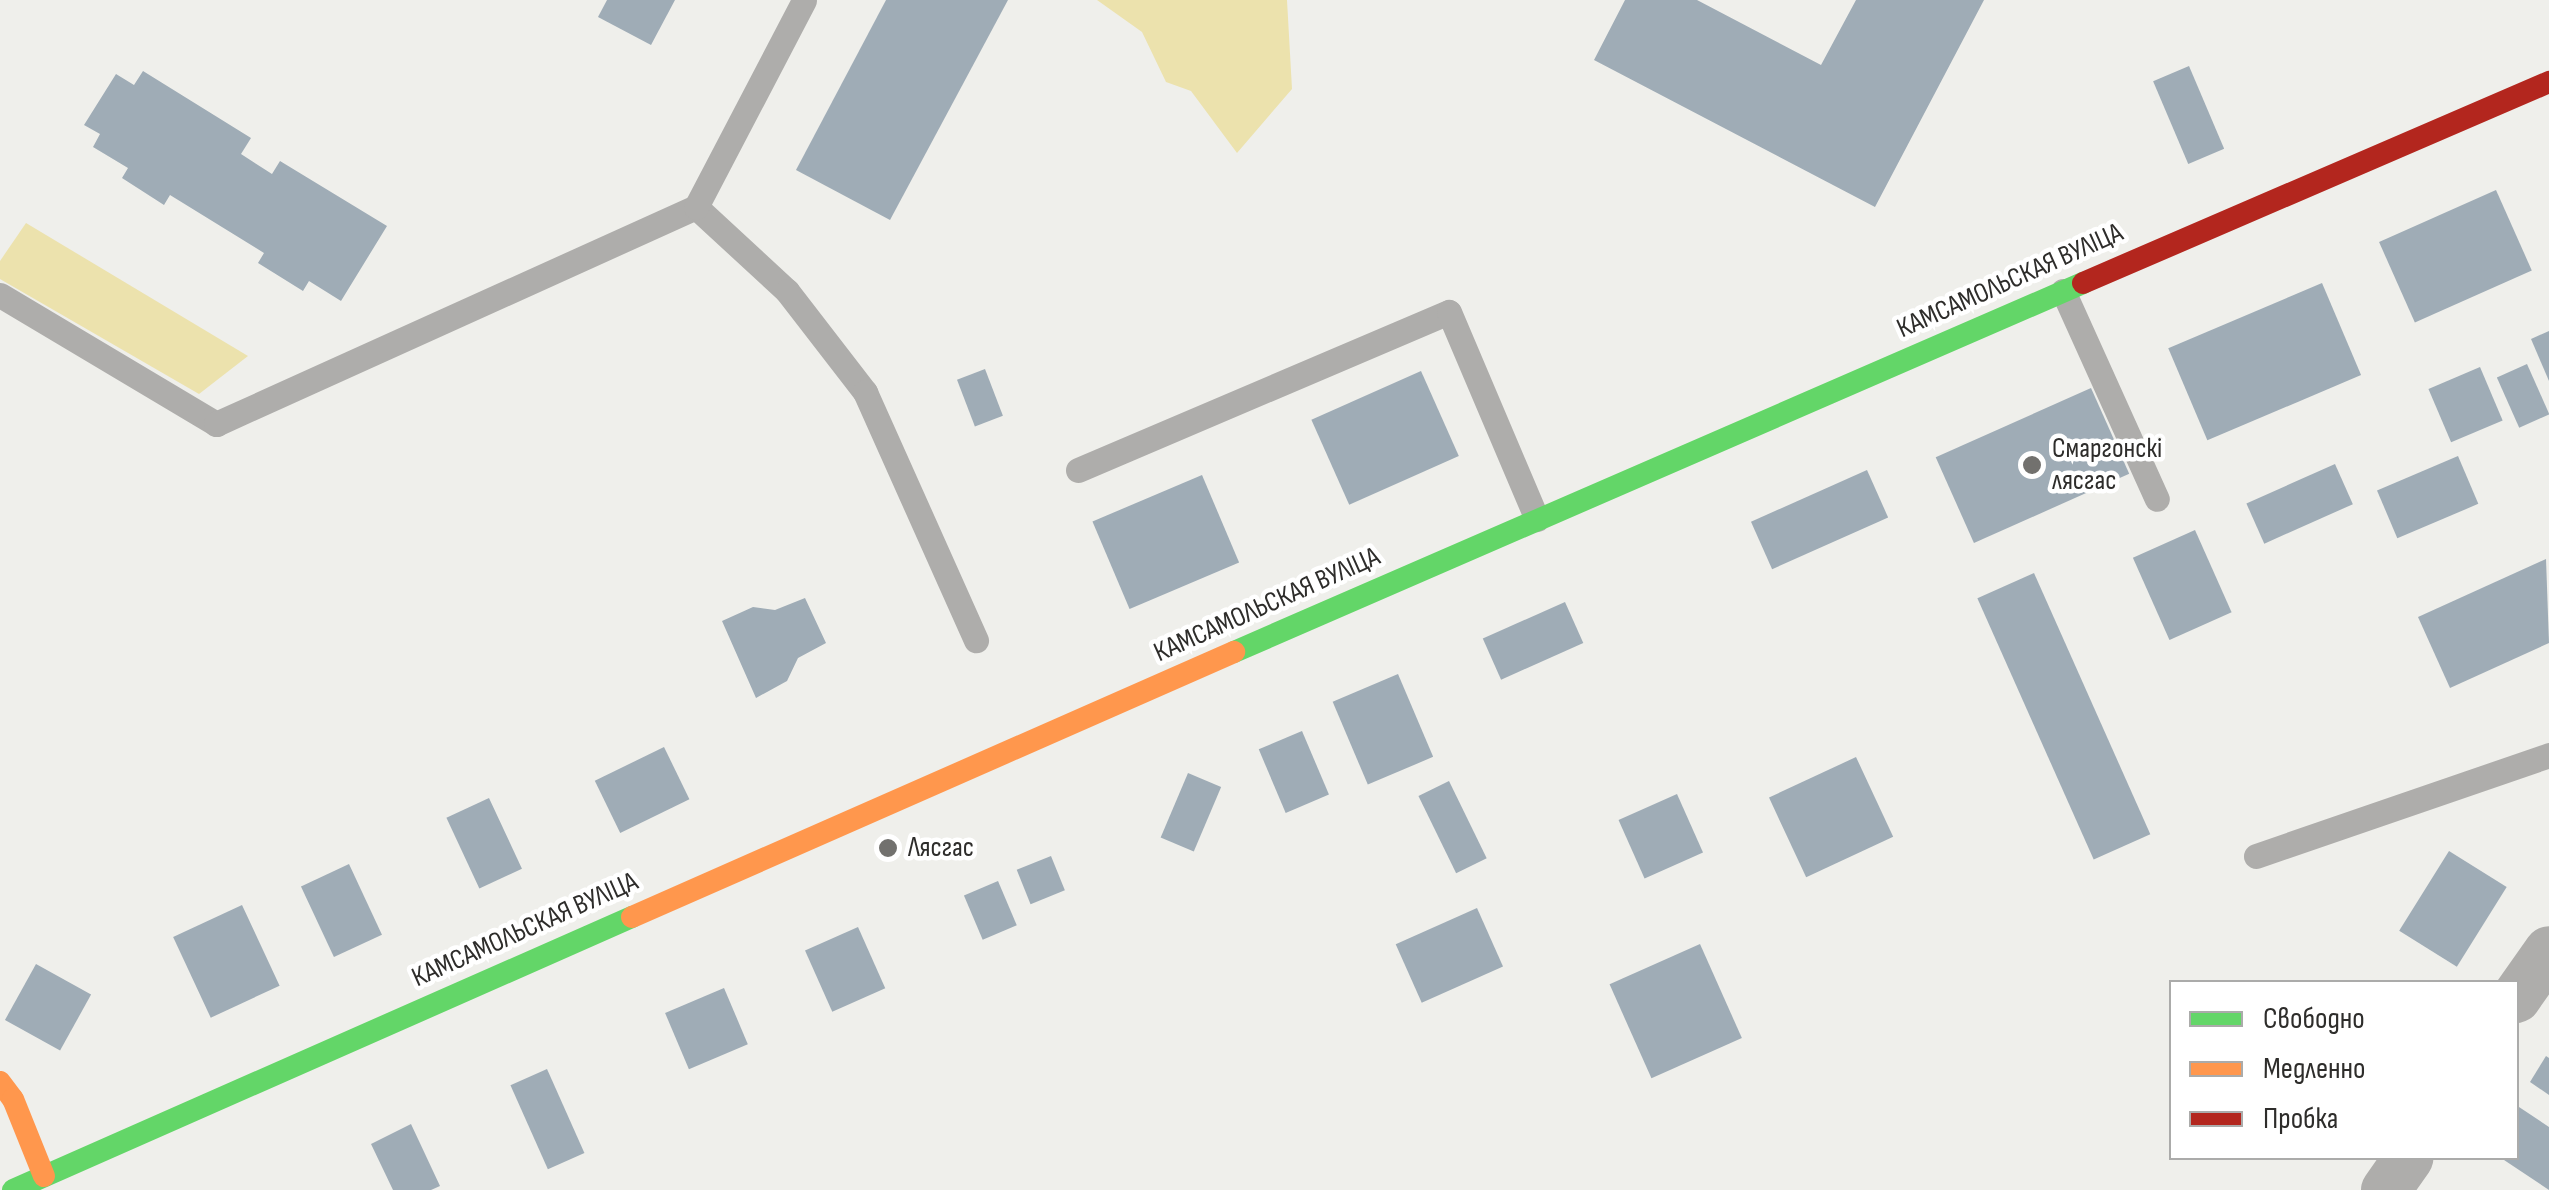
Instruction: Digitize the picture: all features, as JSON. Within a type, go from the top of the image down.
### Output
[{"type":"main road","name":"КАМСАМОЛЬСКАЯ ВУЛІЦА","points":[[13,1190],[1537,519],[2549,82]]},
{"type":"main road","points":[[0,1082],[12,1099],[44,1176]]},
{"type":"street","points":[[2519,994],[2549,951]]},
{"type":"street","points":[[2386,1190],[2407,1160]]},
{"type":"lane","points":[[0,295],[216,424],[696,208],[804,0]]},
{"type":"lane","points":[[696,208],[787,291],[866,392],[976,640]]},
{"type":"lane","points":[[2063,290],[2157,499]]},
{"type":"lane","points":[[1078,470],[1449,312],[1537,519]]},
{"type":"lane","points":[[2256,856],[2549,754]]},
{"type":"shaded area","points":[[1097,0],[1287,0],[1292,89],[1237,153],[1191,91],[1166,82],[1142,32]]},
{"type":"shaded area","points":[[26,223],[248,356],[199,394],[0,279],[0,261]]},
{"type":"building","points":[[607,0],[675,0],[651,45],[598,17]]},
{"type":"building","points":[[886,0],[1008,0],[890,220],[796,170]]},
{"type":"building","points":[[1625,0],[1697,0],[1821,65],[1856,0],[1984,0],[1875,207],[1594,60]]},
{"type":"building","points":[[2189,66],[2224,149],[2188,164],[2153,81]]},
{"type":"building","points":[[143,71],[251,138],[241,154],[272,174],[280,161],[387,226],[341,301],[309,281],[303,291],[258,263],[264,253],[170,195],[164,205],[122,178],[128,168],[93,147],[100,134],[84,125],[116,74],[134,85]]},
{"type":"building","points":[[2496,190],[2532,270],[2415,322],[2379,242]]},
{"type":"building","points":[[2322,283],[2361,375],[2207,440],[2168,348]]},
{"type":"building","points":[[2549,331],[2549,381],[2531,339]]},
{"type":"building","points":[[2527,364],[2549,414],[2519,428],[2497,377]]},
{"type":"building","points":[[2480,367],[2503,420],[2451,442],[2428,389]]},
{"type":"building","points":[[985,369],[1003,416],[975,426],[957,380]]},
{"type":"building","points":[[1421,371],[1459,456],[1349,505],[1311,420]]},
{"type":"building","name":"Смаргонскі лясгас","points":[[2091,388],[2129,474],[1974,543],[1936,457]]},
{"type":"building","points":[[2458,456],[2478,504],[2397,538],[2377,490]]},
{"type":"building","points":[[2335,464],[2353,504],[2264,544],[2246,503]]},
{"type":"building","points":[[1867,470],[1888,518],[1772,569],[1751,522]]},
{"type":"building","points":[[1202,475],[1239,562],[1130,609],[1092,521]]},
{"type":"building","points":[[2195,530],[2232,612],[2169,640],[2133,558]]},
{"type":"building","points":[[2546,559],[2549,643],[2450,688],[2418,617]]},
{"type":"building","points":[[2034,573],[2150,834],[2094,859],[1977,598]]},
{"type":"building","points":[[805,598],[826,643],[798,658],[787,681],[756,698],[722,621],[753,607],[775,610]]},
{"type":"building","points":[[1565,602],[1583,643],[1501,680],[1483,639]]},
{"type":"building","points":[[1398,674],[1433,757],[1368,785],[1333,702]]},
{"type":"building","points":[[1302,731],[1329,795],[1286,813],[1259,749]]},
{"type":"building","points":[[664,747],[689,799],[620,833],[595,781]]},
{"type":"building","points":[[1856,757],[1893,837],[1806,877],[1769,798]]},
{"type":"building","points":[[1188,773],[1221,787],[1194,852],[1161,837]]},
{"type":"building","points":[[1449,781],[1487,858],[1456,873],[1418,796]]},
{"type":"building","points":[[1677,794],[1703,852],[1645,878],[1619,820]]},
{"type":"building","points":[[489,798],[522,869],[479,889],[446,818]]},
{"type":"building","points":[[2449,851],[2507,887],[2457,967],[2399,931]]},
{"type":"building","points":[[1051,856],[1065,890],[1031,904],[1017,870]]},
{"type":"building","points":[[349,864],[382,935],[334,957],[301,886]]},
{"type":"building","points":[[998,881],[1017,925],[983,940],[964,895]]},
{"type":"building","points":[[242,905],[280,986],[211,1018],[173,937]]},
{"type":"building","points":[[1477,908],[1503,966],[1422,1003],[1396,944]]},
{"type":"building","points":[[858,927],[885,988],[832,1012],[805,951]]},
{"type":"building","points":[[1700,944],[1742,1038],[1651,1078],[1610,984]]},
{"type":"building","points":[[36,964],[91,995],[60,1051],[5,1020]]},
{"type":"building","points":[[724,988],[748,1044],[689,1069],[665,1013]]},
{"type":"building","points":[[2546,1056],[2549,1058],[2549,1095],[2530,1082]]},
{"type":"building","points":[[547,1069],[584,1153],[548,1169],[510,1085]]},
{"type":"building","points":[[2519,1107],[2549,1127],[2549,1190],[2504,1160],[2519,1160]]},
{"type":"building","points":[[411,1124],[440,1186],[431,1190],[393,1190],[371,1144]]},
{"type":"traffic: fast","points":[[1234,652],[2083,283]]},
{"type":"traffic: fast","points":[[13,1190],[632,917]]},
{"type":"traffic: slow","points":[[632,917],[1234,652]]},
{"type":"traffic: slow","points":[[0,1082],[13,1099],[44,1176]]},
{"type":"traffic: jam","points":[[2083,283],[2549,82]]},
{"type":"place","name":"Смаргонскі лясгас","points":[[2032,465]]},
{"type":"place","name":"Лясгас","points":[[888,848]]}]
